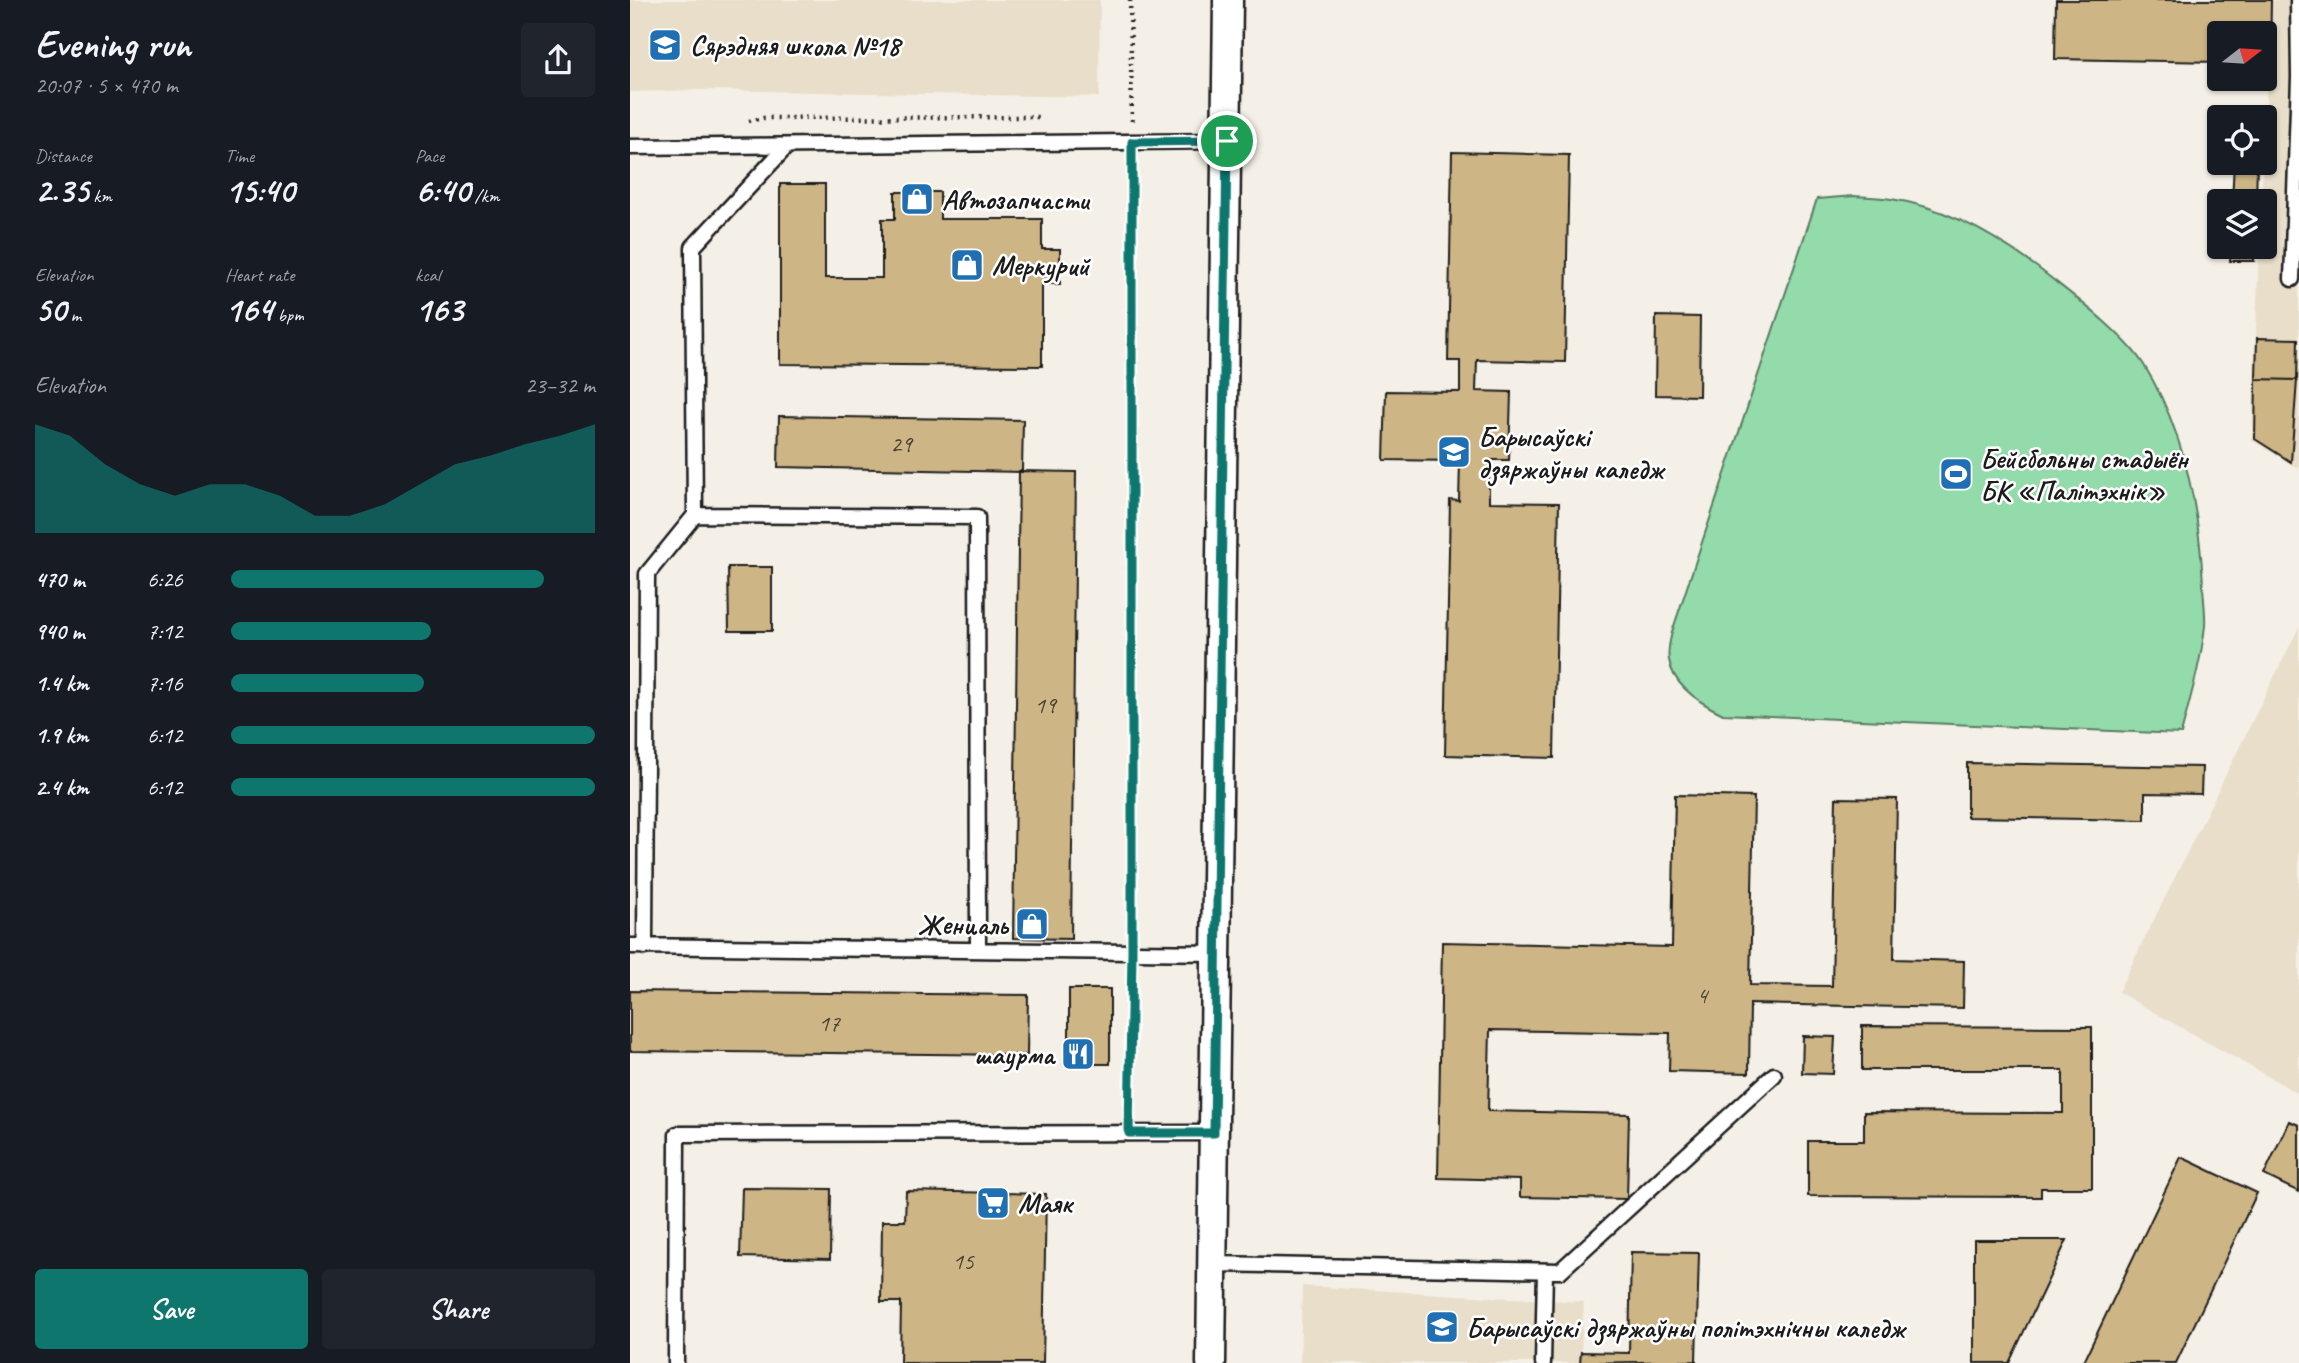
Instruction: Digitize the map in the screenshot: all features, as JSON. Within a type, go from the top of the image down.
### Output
[{"type":"street","points":[[1211,1363],[1228,0]]},
{"type":"lane","points":[[2292,279],[2299,77],[2298,0]]},
{"type":"lane","points":[[630,148],[1227,141]]},
{"type":"lane","points":[[786,147],[693,247],[695,515],[647,574],[637,946],[1216,953]]},
{"type":"lane","points":[[695,515],[977,517],[978,950]]},
{"type":"lane","points":[[1212,1264],[1560,1271],[1774,1075]]},
{"type":"lane","points":[[676,1363],[677,1134],[1214,1133]]},
{"type":"lane","points":[[1544,1363],[1545,1270]]},
{"type":"path","points":[[1129,1133],[1132,952],[1130,0]]},
{"type":"shaded area","points":[[630,0],[1100,0],[1099,97],[700,90],[630,92]]},
{"type":"shaded area","points":[[2269,0],[2299,0],[2299,469],[2252,440],[2259,259],[2277,259],[2277,189],[2262,189],[2262,175],[2277,175],[2277,105],[2266,105],[2266,91],[2277,91],[2277,21],[2268,21]]},
{"type":"shaded area","points":[[2299,627],[2299,1094],[2118,992]]},
{"type":"shaded area","name":"Барысаўскі дзяржаўны політэхнічны каледж","points":[[1302,1286],[1584,1302],[1581,1352],[1689,1363],[1300,1363]]},
{"type":"green space","name":"Бейсбольны стадыён БК «Палітэхнік»","points":[[1854,196],[1913,203],[1955,218],[1996,239],[2088,307],[2114,330],[2144,365],[2170,416],[2179,443],[2193,498],[2201,555],[2205,626],[2181,734],[1723,714],[1690,693],[1676,678],[1668,657],[1672,632],[1817,199]]},
{"type":"building","points":[[2056,0],[2271,0],[2271,21],[2207,21],[2207,62],[2055,59]]},
{"type":"building","points":[[1452,152],[1569,155],[1565,362],[1477,360],[1476,391],[1511,392],[1509,460],[1489,460],[1489,502],[1559,503],[1554,758],[1445,755],[1450,500],[1459,501],[1460,461],[1384,460],[1386,391],[1460,392],[1460,361],[1448,361]]},
{"type":"building","points":[[2233,175],[2257,175],[2256,189],[2233,189]]},
{"type":"building","points":[[780,184],[825,184],[825,278],[882,278],[882,219],[895,219],[895,192],[940,192],[940,219],[1042,219],[1042,249],[1060,249],[1060,284],[1042,284],[1042,366],[780,364]]},
{"type":"building","points":[[2230,259],[2254,259],[2254,261]]},
{"type":"building","points":[[1656,316],[1700,317],[1699,396],[1655,395]]},
{"type":"building","points":[[2257,338],[2298,339],[2297,380],[2256,379]]},
{"type":"building","points":[[2256,379],[2297,380],[2291,462],[2255,439]]},
{"type":"building","points":[[779,416],[1023,420],[1022,472],[778,467]]},
{"type":"building","points":[[1019,471],[1076,472],[1071,939],[1013,938]]},
{"type":"building","points":[[728,567],[772,567],[772,631],[729,631]]},
{"type":"building","points":[[1967,763],[2202,767],[2201,794],[2145,793],[2145,820],[1967,817]]},
{"type":"building","points":[[1675,795],[1754,797],[1750,985],[1832,986],[1836,798],[1897,799],[1894,959],[1964,961],[1963,1008],[1750,1004],[1749,1073],[1669,1071],[1670,1033],[1490,1030],[1488,1111],[1629,1114],[1627,1199],[1520,1197],[1520,1180],[1438,1178],[1442,942],[1672,947]]},
{"type":"building","points":[[1069,989],[1110,989],[1110,1064],[1069,1064]]},
{"type":"building","points":[[630,991],[1028,995],[1027,1055],[630,1051]]},
{"type":"building","points":[[1862,1026],[2092,1027],[2092,1188],[2041,1188],[2041,1197],[1808,1196],[1808,1141],[1864,1141],[1864,1112],[2063,1113],[2063,1070],[1862,1070]]},
{"type":"building","points":[[1803,1036],[1835,1037],[1833,1074],[1802,1073]]},
{"type":"building","points":[[2289,1121],[2299,1125],[2299,1192],[2264,1175]]},
{"type":"building","points":[[2181,1157],[2257,1193],[2176,1363],[2083,1363]]},
{"type":"building","points":[[742,1188],[831,1189],[830,1259],[740,1257]]},
{"type":"building","points":[[906,1191],[1046,1194],[1043,1363],[900,1363],[901,1302],[881,1302],[882,1221],[905,1221]]},
{"type":"building","points":[[1974,1240],[2067,1240],[2009,1363],[1974,1363]]},
{"type":"building","points":[[1631,1252],[1699,1253],[1696,1361],[1580,1363],[1581,1352],[1629,1353]]},
{"type":"place","name":"Сярэдняя школа №18","points":[[665,45]]},
{"type":"place","name":"Автозапчасти","points":[[917,199]]},
{"type":"place","name":"Меркурий","points":[[967,265]]},
{"type":"place","name":"Барысаўскі дзяржаўны каледж","points":[[1454,452]]},
{"type":"place","name":"Бейсбольны стадыён БК «Палітэхнік»","points":[[1956,474]]},
{"type":"place","name":"Жениаль","points":[[1032,924]]},
{"type":"place","name":"шаурма","points":[[1078,1054]]},
{"type":"place","name":"Маяк","points":[[993,1203]]},
{"type":"place","name":"Барысаўскі дзяржаўны політэхнічны каледж","points":[[1442,1327]]},
{"type":"route","points":[[1227,141],[1214,1133],[1129,1133],[1132,952],[1132,142],[1227,141]]}]
